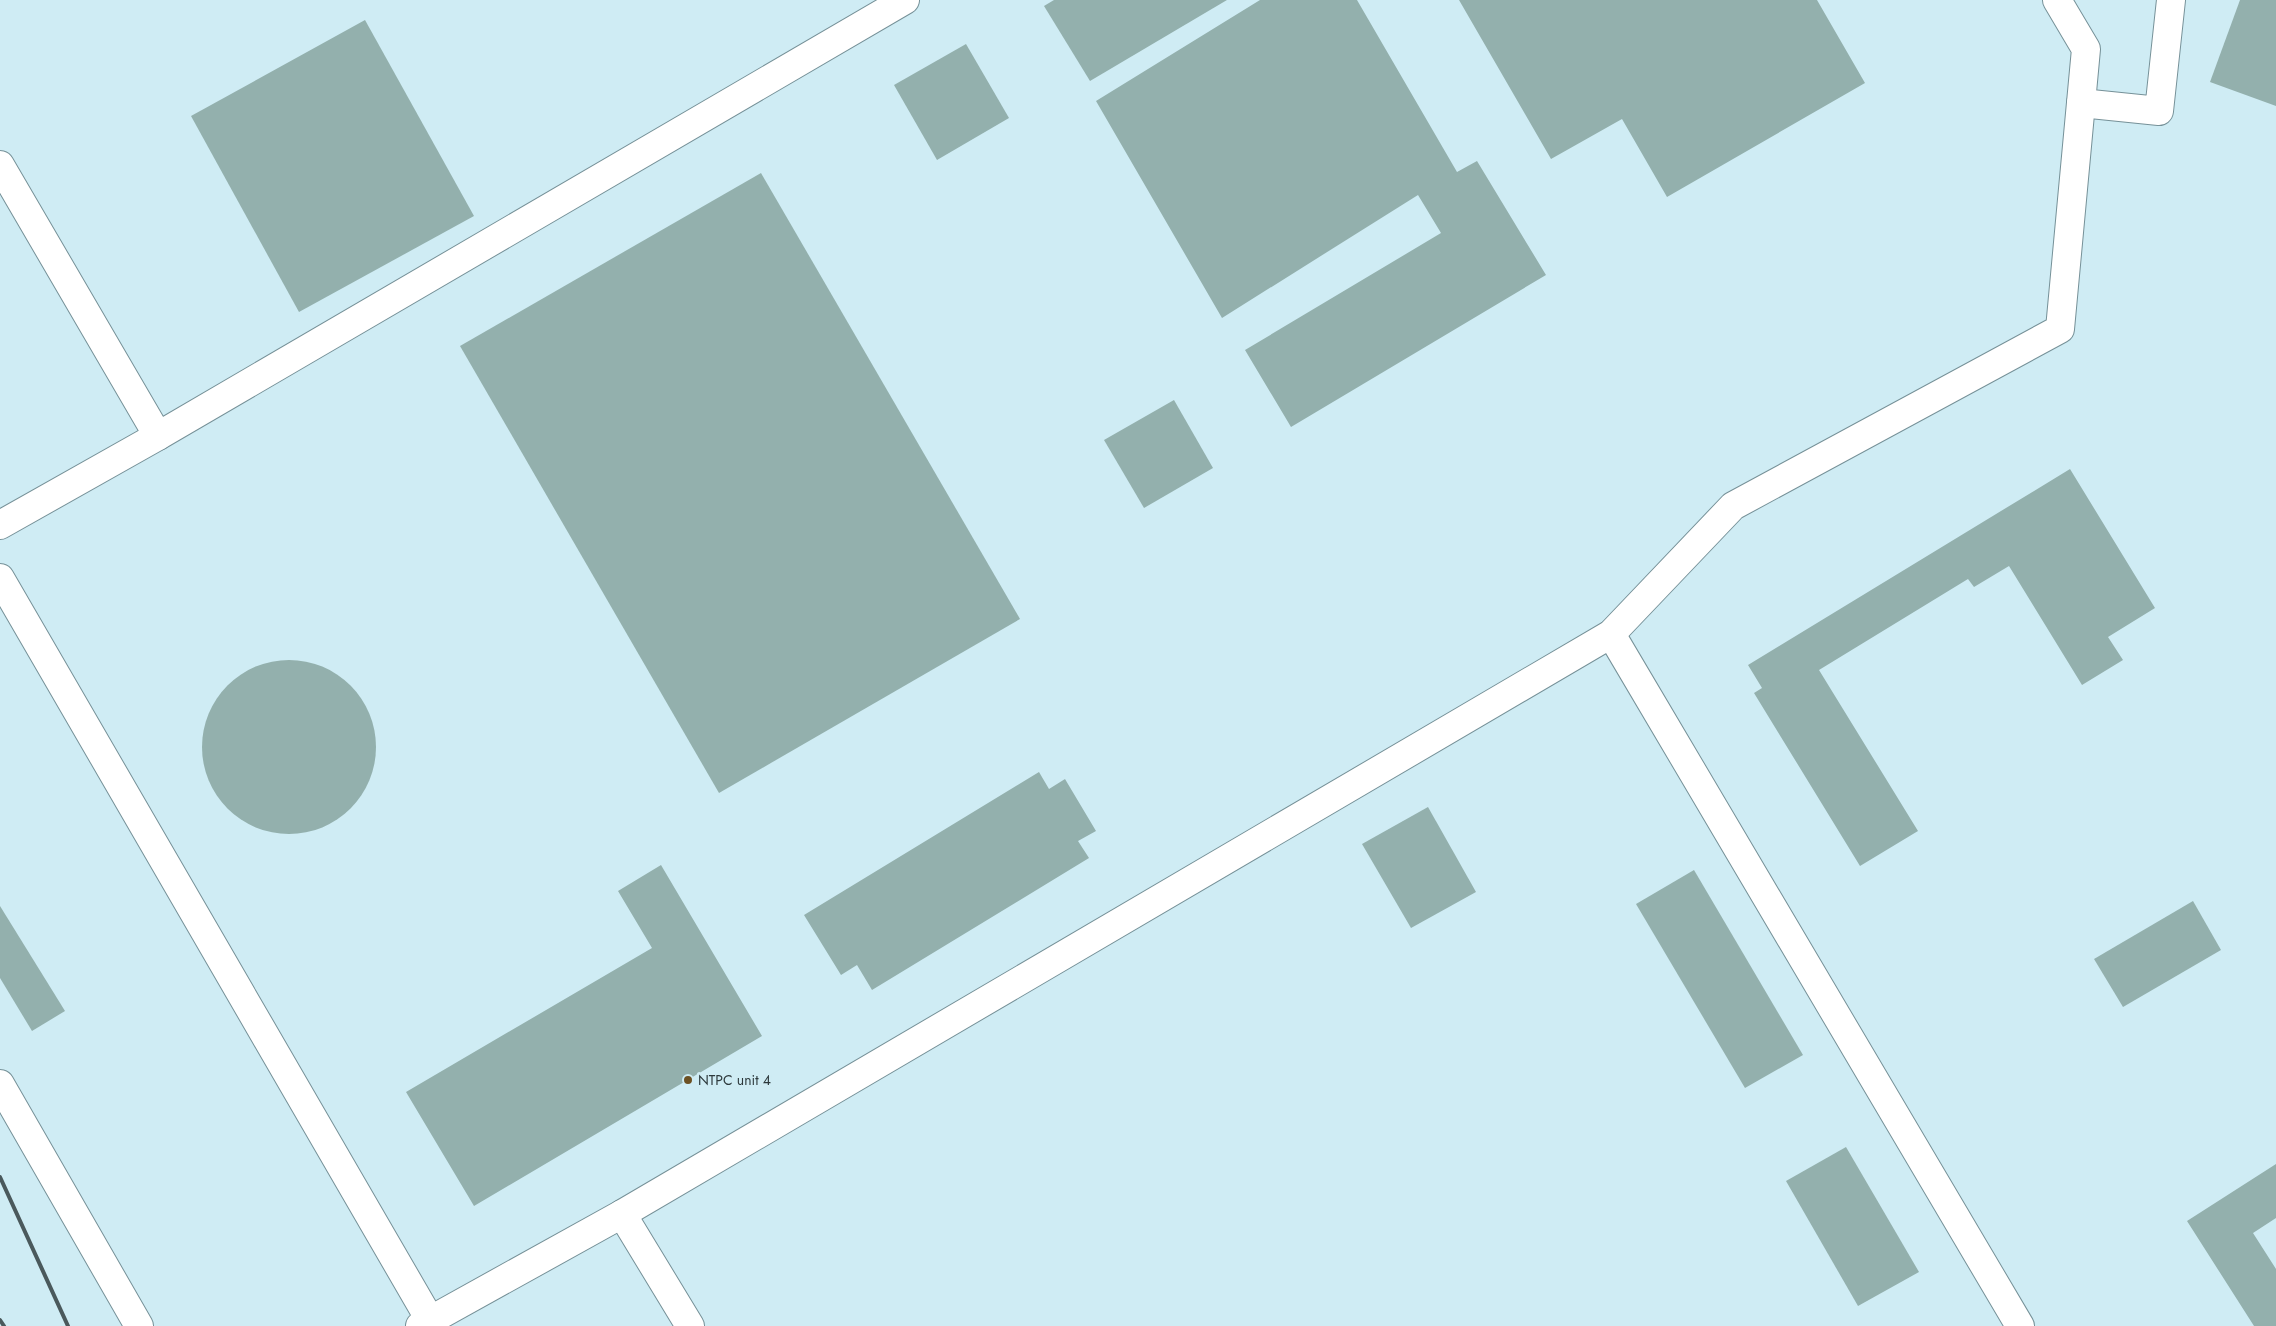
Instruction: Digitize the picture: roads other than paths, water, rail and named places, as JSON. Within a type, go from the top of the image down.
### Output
[{"type":"lane","points":[[0,525],[158,436],[905,0]]},
{"type":"lane","points":[[0,578],[425,1323],[622,1214],[1611,634],[1733,506],[2060,329],[2086,49],[2057,0]]},
{"type":"lane","points":[[2081,103],[2159,111],[2171,0]]},
{"type":"lane","points":[[0,164],[158,436]]},
{"type":"lane","points":[[1611,634],[2020,1326]]},
{"type":"lane","points":[[0,1084],[139,1326]]},
{"type":"lane","points":[[622,1214],[690,1326]]},
{"type":"railway","points":[[0,1177],[68,1326]]},
{"type":"railway","points":[[0,1320],[4,1326]]},
{"type":"place","name":"NTPC unit 4","points":[[688,1080]]}]
